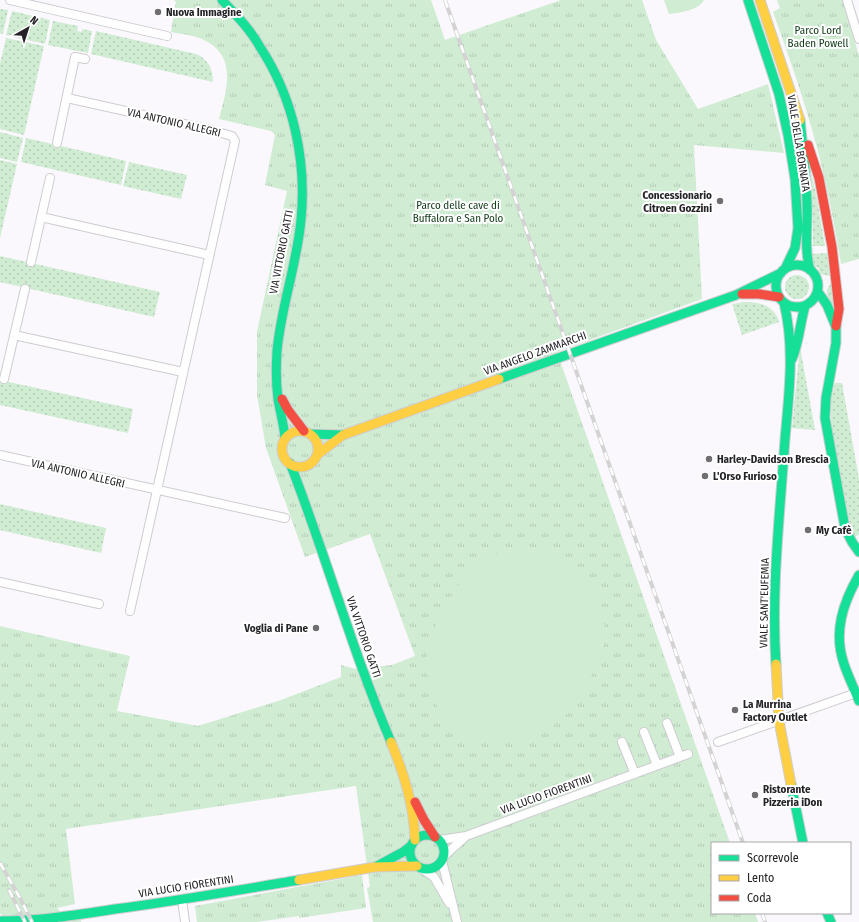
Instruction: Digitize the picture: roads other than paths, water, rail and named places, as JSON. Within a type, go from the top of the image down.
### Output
[{"type":"street","points":[[10,0],[167,36]]},
{"type":"street","name":"VIA VITTORIO GATTI","points":[[222,0],[245,24],[271,64],[291,113],[301,171],[302,203],[298,238],[281,316],[277,358],[278,398],[284,425],[285,438],[282,452],[286,460],[290,463],[303,495],[365,678],[407,786],[415,822],[413,843]]},
{"type":"street","name":"VIALE DELLA BORNATA","points":[[748,0],[779,94],[788,135],[795,179],[798,228],[796,248],[777,282],[777,292],[782,300]]},
{"type":"street","name":"VIALE DELLA BORNATA","points":[[760,0],[799,116],[804,151],[807,202],[807,260],[810,270],[818,280],[818,292],[827,305],[836,327]]},
{"type":"street","points":[[849,1],[859,39]]},
{"type":"street","points":[[57,144],[75,57],[85,59]]},
{"type":"street","name":"VIA ANTONIO ALLEGRI","points":[[66,98],[211,130],[232,136],[235,141],[130,611]]},
{"type":"street","name":"VIALE DELLA BORNATA","points":[[799,120],[819,178],[832,247],[839,309],[836,327],[836,344],[826,398],[825,418],[845,528],[859,552]]},
{"type":"street","points":[[31,262],[50,178]]},
{"type":"street","points":[[41,217],[209,255]]},
{"type":"street","points":[[783,271],[798,265],[810,270]]},
{"type":"street","name":"VIA ANGELO ZAMMARCHI","points":[[317,455],[343,435],[555,358],[736,295],[783,271]]},
{"type":"street","points":[[4,380],[25,289]]},
{"type":"street","points":[[782,300],[796,308],[808,305],[815,298],[818,292]]},
{"type":"street","name":"VIA ANGELO ZAMMARCHI","points":[[736,295],[755,294],[782,300]]},
{"type":"street","name":"VIALE SANT'EUFEMIA","points":[[782,300],[787,315],[791,361],[777,558],[774,638],[779,721],[803,842]]},
{"type":"street","points":[[808,305],[830,312]]},
{"type":"street","name":"VIALE SANT'EUFEMIA","points":[[791,361],[797,346],[800,324],[808,305]]},
{"type":"street","points":[[14,335],[183,372]]},
{"type":"street","name":"VIA VITTORIO GATTI","points":[[278,386],[282,399],[288,410],[308,433],[314,437],[318,446],[317,455],[313,462],[309,464],[303,482],[303,495]]},
{"type":"street","points":[[285,438],[296,431],[308,433]]},
{"type":"street","name":"VIA ANGELO ZAMMARCHI","points":[[308,433],[343,435]]},
{"type":"street","name":"VIA ANTONIO ALLEGRI","points":[[0,455],[285,518]]},
{"type":"street","points":[[290,463],[301,467],[309,464]]},
{"type":"street","points":[[718,742],[858,695],[842,657],[838,628],[846,599],[859,575]]},
{"type":"street","points":[[0,582],[100,604]]},
{"type":"street","name":"VIA LUCIO FIORENTINI","points":[[438,839],[466,836],[684,755],[666,723]]},
{"type":"street","points":[[644,732],[657,765]]},
{"type":"street","points":[[622,742],[635,774]]},
{"type":"street","name":"VIA VITTORIO GATTI","points":[[407,786],[424,820],[438,839]]},
{"type":"street","points":[[424,835],[438,839],[443,845],[443,859],[456,918],[434,877],[419,868],[410,856],[413,843],[424,835]]},
{"type":"street","name":"VIA LUCIO FIORENTINI","points":[[443,859],[466,836]]},
{"type":"street","name":"VIA LUCIO FIORENTINI","points":[[375,867],[403,852],[413,843]]},
{"type":"street","points":[[419,868],[434,869],[443,859]]},
{"type":"street","name":"VIA LUCIO FIORENTINI","points":[[0,921],[82,918],[375,867],[419,868]]},
{"type":"street","points":[[182,900],[186,922]]},
{"type":"railway","points":[[445,0],[743,842]]},
{"type":"railway","points":[[0,863],[32,922]]},
{"type":"railway","points":[[9,890],[25,922]]},
{"type":"railway","points":[[762,914],[765,922]]},
{"type":"place","name":"Nuova Immagine","points":[[158,12]]},
{"type":"place","name":"Concessionario Citroen Gozzini","points":[[720,201]]},
{"type":"place","name":"Harley-Davidson Brescia","points":[[709,459]]},
{"type":"place","name":"L'Orso Furioso","points":[[705,476]]},
{"type":"place","name":"My Cafè","points":[[808,530]]},
{"type":"place","name":"Voglia di Pane","points":[[316,628]]},
{"type":"place","name":"La Murrina Factory Outlet","points":[[735,710]]},
{"type":"place","name":"Ristorante Pizzeria iDon","points":[[755,795]]},
{"type":"park label","name":"Parco Lord Baden Powell","points":[[818,36]]},
{"type":"park label","name":"Parco delle cave di Buffalora e San Polo","points":[[458,211]]}]
